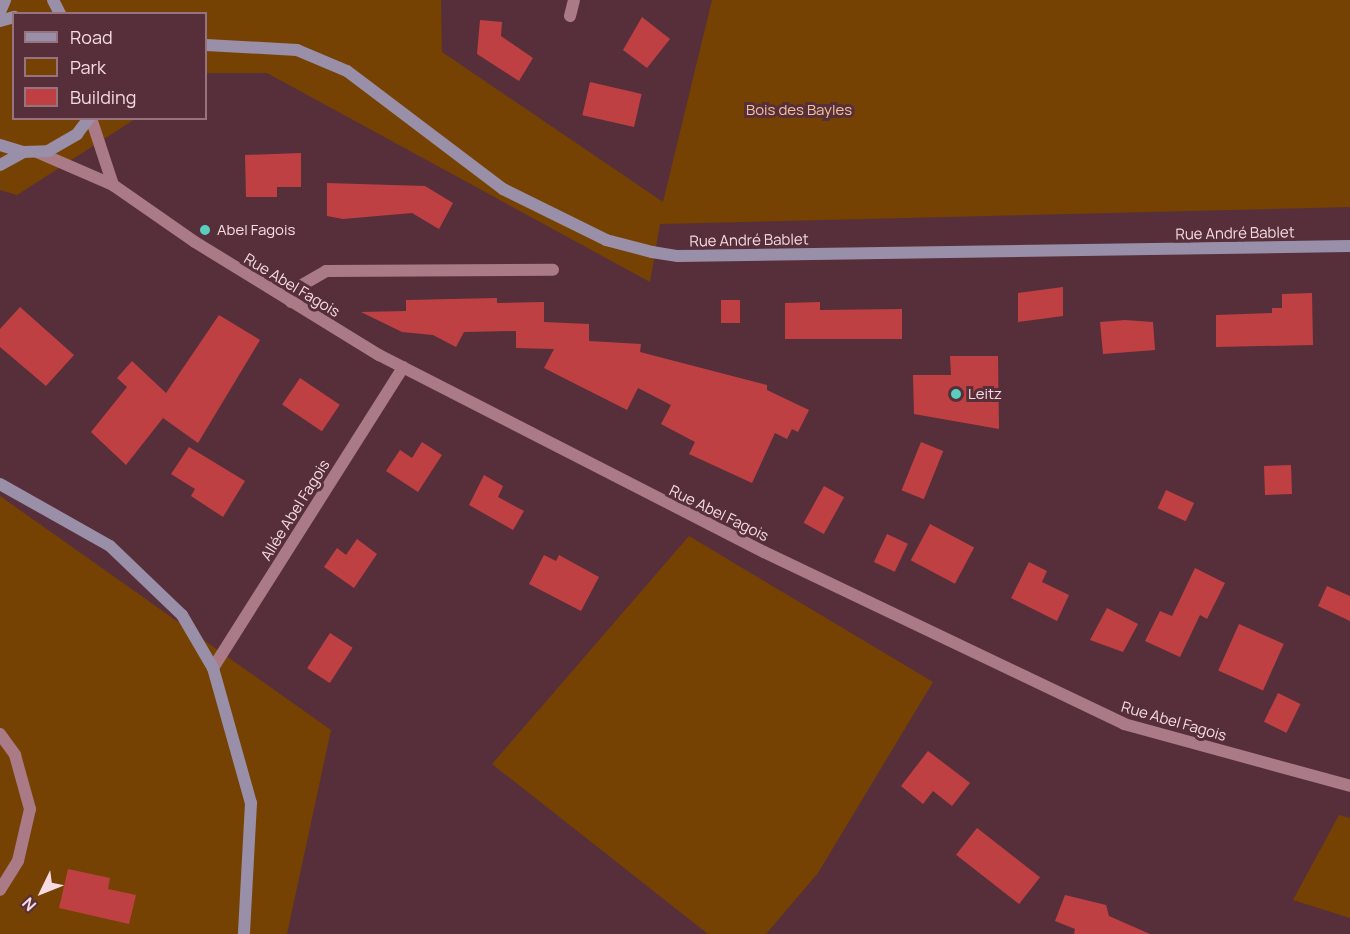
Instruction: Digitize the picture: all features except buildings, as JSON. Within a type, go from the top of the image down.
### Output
[{"type":"main road","points":[[0,12],[5,0]]},
{"type":"main road","name":"Rue André Bablet","points":[[207,45],[297,50],[347,71],[503,189],[606,240],[652,252],[678,256],[1350,246]]},
{"type":"main road","points":[[0,145],[23,152],[37,152],[59,146],[88,120]]},
{"type":"main road","points":[[0,165],[23,152]]},
{"type":"main road","points":[[0,484],[110,546],[182,615],[213,668],[239,743],[251,803],[244,934]]},
{"type":"street","points":[[570,16],[574,0]]},
{"type":"street","points":[[91,120],[113,185]]},
{"type":"street","name":"Rue Abel Fagois","points":[[37,152],[113,185],[291,302],[403,368],[764,552],[1124,724],[1350,786]]},
{"type":"street","points":[[291,302],[302,285],[327,271],[553,270]]},
{"type":"street","name":"Allée Abel Fagois","points":[[213,668],[403,368]]},
{"type":"street","points":[[0,734],[15,755],[30,809],[18,861],[0,890]]},
{"type":"green space","name":"Bois des Bayles","points":[[0,0],[441,0],[442,52],[663,202],[712,0],[1350,0],[1350,207],[660,224],[650,282],[267,73],[207,73],[207,12],[12,12],[12,120],[133,120],[17,195],[0,190]]},
{"type":"green space","points":[[0,496],[331,730],[287,934],[0,934]]},
{"type":"green space","points":[[689,536],[933,682],[818,873],[766,934],[708,934],[492,764]]},
{"type":"green space","points":[[1339,815],[1350,818],[1350,918],[1293,900]]},
{"type":"place","name":"Abel Fagois","points":[[205,230]]},
{"type":"place","name":"Leitz","points":[[956,394]]}]
